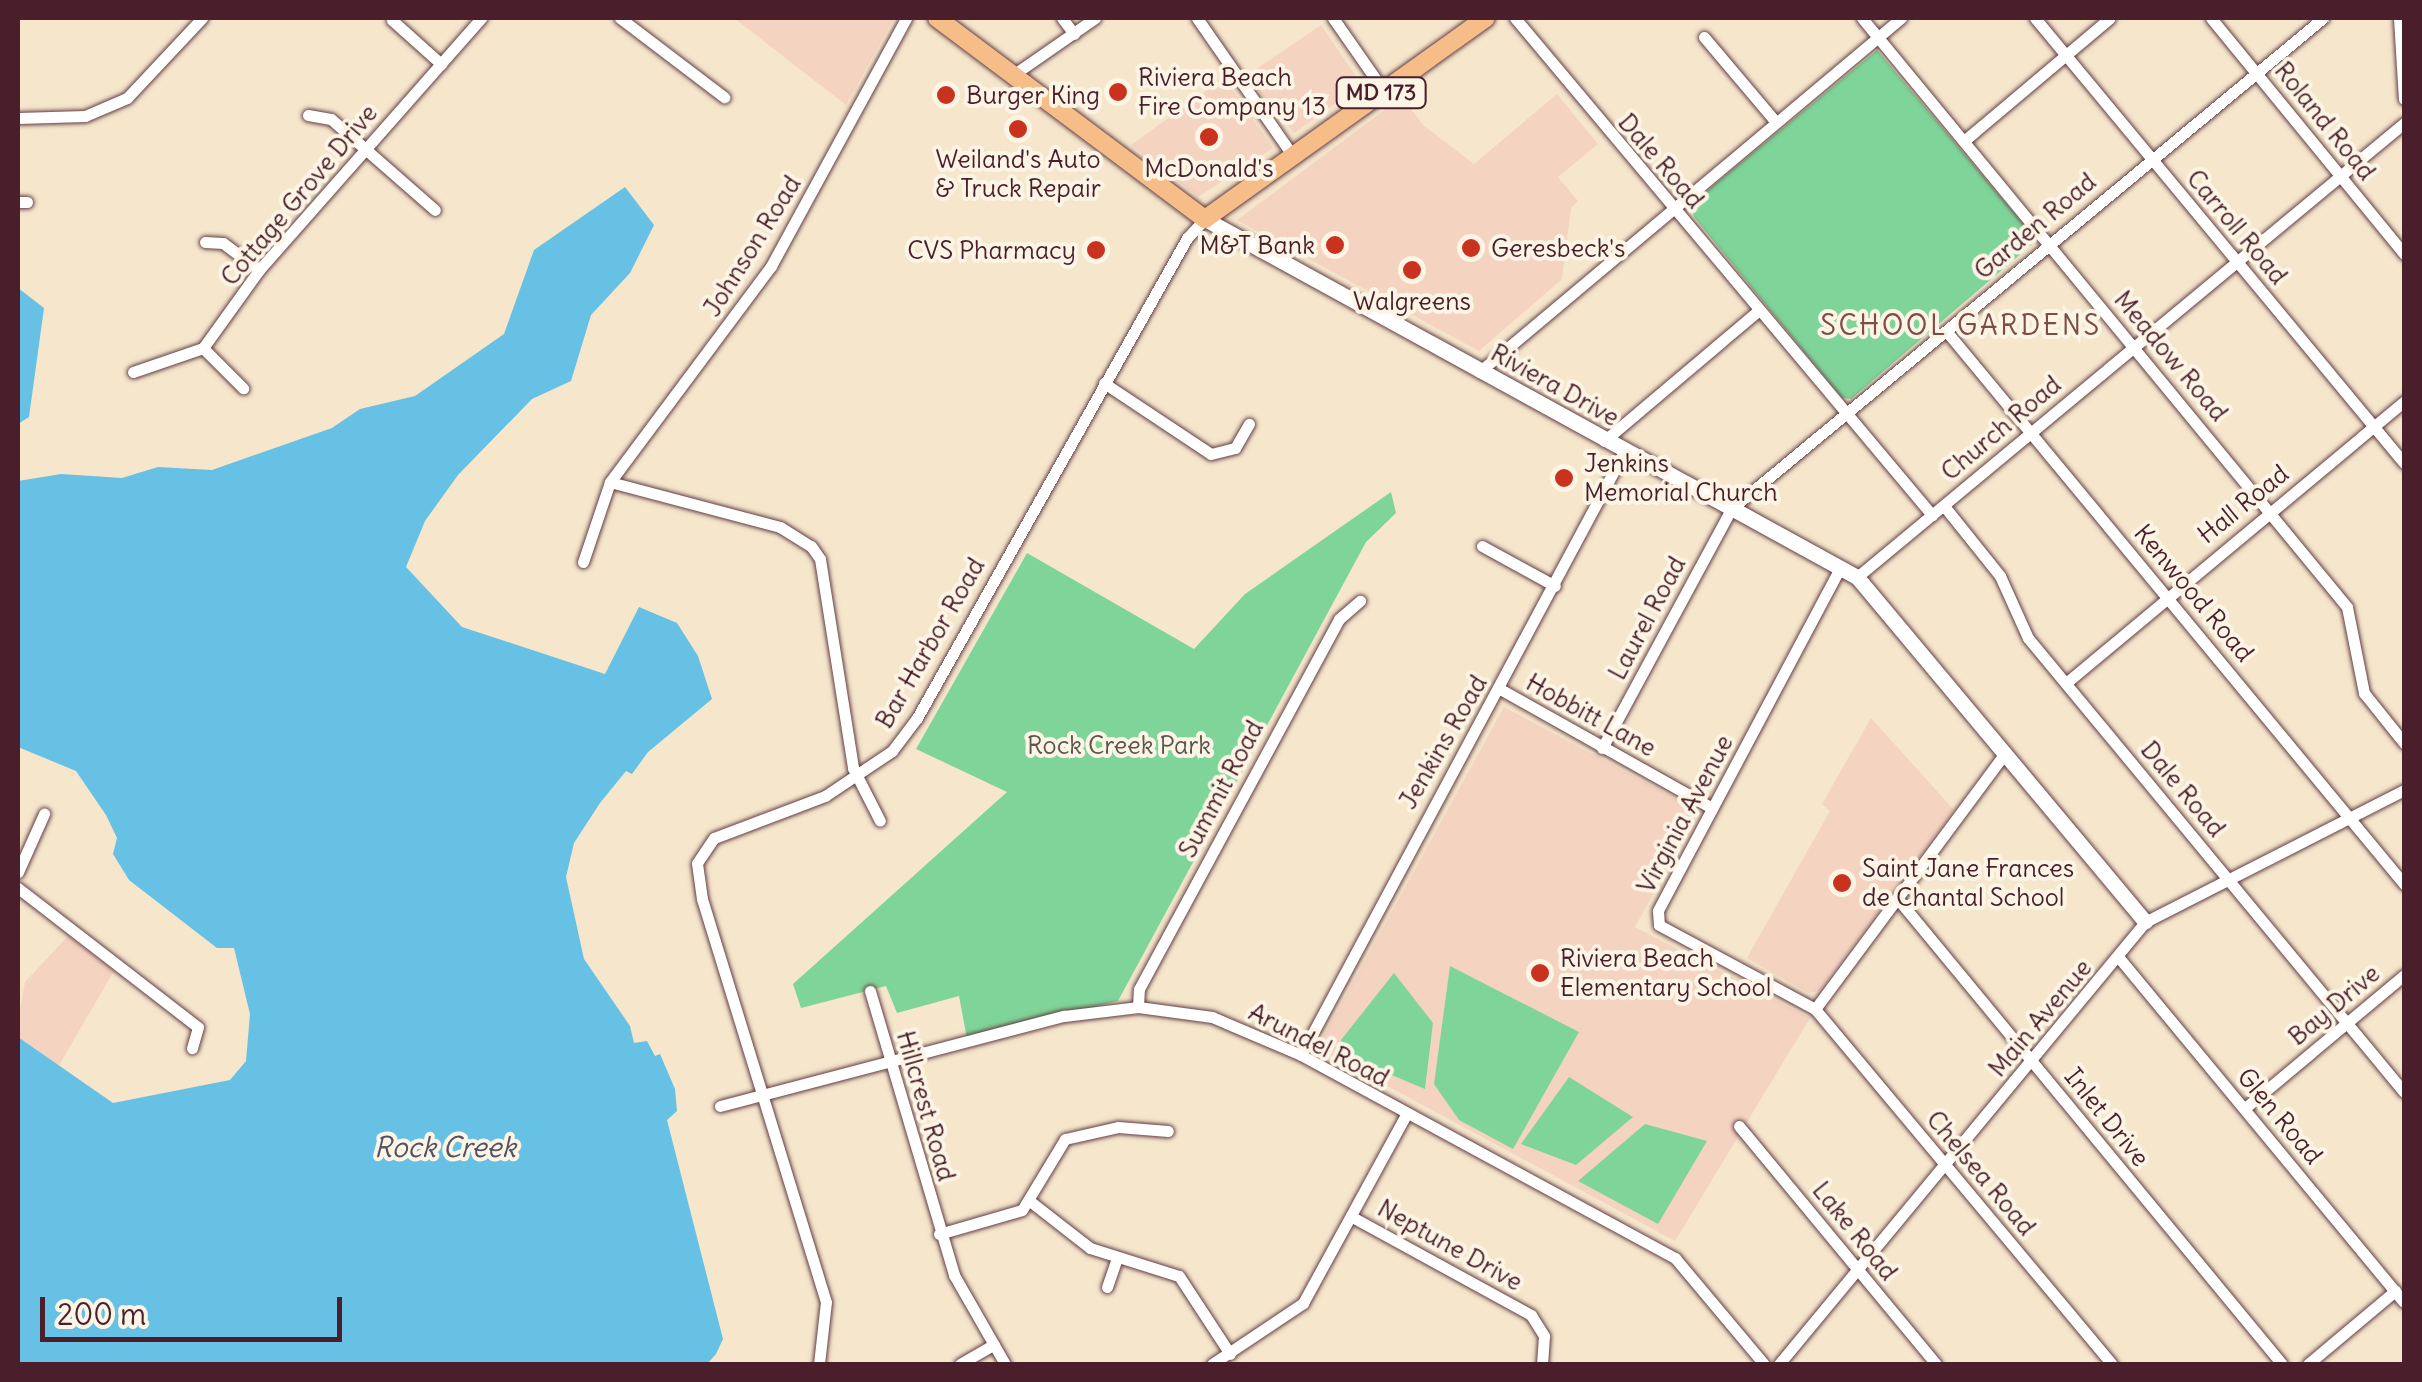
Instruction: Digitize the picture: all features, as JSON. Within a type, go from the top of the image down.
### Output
[{"type":"main road","points":[[937,18],[1204,219]]},
{"type":"main road","name":"MD 173","points":[[1204,219],[1476,21]]},
{"type":"street","points":[[18,118],[85,116],[127,98],[202,18]]},
{"type":"street","name":"Cottage Grove Drive","points":[[203,348],[259,270],[481,18]]},
{"type":"street","points":[[620,18],[724,97]]},
{"type":"street","name":"Johnson Road","points":[[583,562],[610,482],[771,266],[906,18]]},
{"type":"street","points":[[1062,18],[1074,34]]},
{"type":"street","points":[[1014,75],[1095,18]]},
{"type":"street","points":[[1197,18],[1293,156]]},
{"type":"street","points":[[1333,18],[1384,91]]},
{"type":"street","name":"Dale Road","points":[[1514,18],[1843,415],[1932,515]]},
{"type":"street","name":"Meadow Road","points":[[1862,18],[2346,607],[2364,693],[2404,743]]},
{"type":"street","points":[[1479,372],[1901,18]]},
{"type":"street","name":"Carroll Road","points":[[2035,18],[2404,464]]},
{"type":"street","points":[[1964,140],[2110,18]]},
{"type":"street","name":"Roland Road","points":[[2211,18],[2404,254]]},
{"type":"street","name":"Garden Road","points":[[1732,509],[2323,18]]},
{"type":"street","points":[[2399,18],[2404,98]]},
{"type":"street","points":[[392,20],[440,64]]},
{"type":"street","points":[[1704,37],[1775,120]]},
{"type":"street","points":[[308,115],[331,119],[436,210]]},
{"type":"street","name":"Church Road","points":[[1858,578],[2404,123]]},
{"type":"street","name":"Riviera Drive","points":[[1204,219],[1858,578],[2144,922]]},
{"type":"street","name":"Bar Harbor Road","points":[[819,1364],[826,1302],[702,900],[697,863],[714,838],[858,778],[918,718],[1104,383],[1204,219]]},
{"type":"street","points":[[205,242],[223,244],[259,270]]},
{"type":"street","points":[[1604,441],[1759,310]]},
{"type":"street","name":"Kenwood Road","points":[[1948,332],[2404,884]]},
{"type":"street","points":[[133,372],[203,348],[242,388]]},
{"type":"street","points":[[1104,383],[1211,454],[1235,448],[1249,424]]},
{"type":"street","name":"Hall Road","points":[[2066,683],[2404,401]]},
{"type":"street","name":"Jenkins Road","points":[[1301,1055],[1624,452]]},
{"type":"street","points":[[610,482],[780,528],[811,546],[820,559],[858,778],[880,821]]},
{"type":"street","name":"Dale Road","points":[[1944,506],[2000,576],[2012,615],[2404,1092]]},
{"type":"street","name":"Laurel Road","points":[[1602,748],[1732,509]]},
{"type":"street","points":[[1482,546],[1555,586]]},
{"type":"street","name":"Virginia Avenue","points":[[1816,1009],[1659,925],[1658,912],[1840,568]]},
{"type":"street","name":"Summit Road","points":[[1138,1007],[1139,990],[1339,619],[1360,601]]},
{"type":"street","name":"Hobbitt Lane","points":[[1500,689],[1712,808]]},
{"type":"street","points":[[1816,1009],[2006,753]]},
{"type":"street","points":[[2144,922],[2231,882],[2404,790]]},
{"type":"street","points":[[18,872],[44,814]]},
{"type":"street","points":[[18,888],[198,1027],[192,1048]]},
{"type":"street","name":"Inlet Drive","points":[[1897,898],[2282,1364]]},
{"type":"street","name":"Main Avenue","points":[[1779,1364],[2120,959],[2144,922]]},
{"type":"street","name":"Glen Road","points":[[2120,959],[2404,1302]]},
{"type":"street","name":"Bay Drive","points":[[2246,1108],[2404,975]]},
{"type":"street","name":"Hillcrest Road","points":[[870,991],[939,1234],[954,1275],[1006,1364]]},
{"type":"street","name":"Arundel Road","points":[[720,1106],[1064,1016],[1138,1007],[1212,1017],[1301,1055],[1676,1258],[1764,1364]]},
{"type":"street","name":"Chelsea Road","points":[[1816,1009],[2112,1364]]},
{"type":"street","points":[[1212,1364],[1303,1304],[1354,1218],[1406,1115]]},
{"type":"street","name":"Lake Road","points":[[1739,1126],[1936,1364]]},
{"type":"street","points":[[939,1234],[997,1220],[1032,1202],[1047,1162],[1066,1139],[1118,1127],[1168,1131]]},
{"type":"street","points":[[1032,1202],[1090,1248],[1179,1276],[1230,1354]]},
{"type":"street","name":"Neptune Drive","points":[[1354,1218],[1531,1316],[1544,1336],[1542,1364]]},
{"type":"street","points":[[1107,1287],[1117,1258]]},
{"type":"street","points":[[2308,1364],[2395,1291]]},
{"type":"street","points":[[960,1364],[994,1344]]},
{"type":"shaded area","points":[[734,18],[894,18],[846,105]]},
{"type":"shaded area","points":[[1321,25],[1362,85],[1294,133],[1246,76]]},
{"type":"shaded area","points":[[1224,78],[1273,148],[1198,197],[1131,145]]},
{"type":"shaded area","points":[[1557,94],[1598,144],[1558,177],[1578,201],[1571,208],[1562,279],[1479,351],[1237,220],[1402,97],[1423,125],[1474,164]]},
{"type":"shaded area","name":"Riviera Beach Elementary School","points":[[1504,707],[1699,811],[1635,927],[1810,1018],[1675,1241],[1317,1048]]},
{"type":"shaded area","points":[[1871,718],[1954,810],[1819,991],[1808,993],[1747,958],[1830,811],[1822,804]]},
{"type":"shaded area","points":[[68,936],[114,971],[58,1067],[18,1037],[18,1022],[25,982]]},
{"type":"green space","points":[[1877,50],[2037,240],[1851,399],[1842,398],[1694,217],[1691,204]]},
{"type":"green space","name":"Rock Creek Park","points":[[1391,492],[1396,513],[1366,542],[1118,1001],[967,1039],[959,996],[897,1013],[886,986],[801,1008],[793,984],[1007,792],[916,749],[1027,553],[1194,649],[1245,594]]},
{"type":"green space","points":[[1450,966],[1579,1032],[1513,1149],[1459,1120],[1434,1084]]},
{"type":"green space","points":[[1394,973],[1433,1023],[1425,1089],[1344,1055],[1341,1040]]},
{"type":"green space","points":[[1569,1077],[1633,1117],[1576,1165],[1521,1144]]},
{"type":"green space","points":[[1645,1124],[1707,1141],[1658,1224],[1578,1181]]},
{"type":"water","name":"Rock Creek","points":[[625,187],[654,225],[630,273],[591,315],[571,381],[532,399],[458,475],[425,521],[406,567],[462,627],[605,674],[639,607],[677,623],[698,656],[712,699],[648,752],[632,774],[626,771],[574,843],[566,877],[584,959],[630,1026],[634,1043],[647,1041],[655,1056],[660,1054],[675,1089],[677,1111],[667,1120],[723,1339],[716,1354],[707,1364],[18,1364],[18,1037],[113,1103],[230,1080],[246,1061],[250,1014],[234,948],[217,948],[129,880],[113,854],[117,838],[106,815],[76,771],[18,747],[18,481],[61,474],[122,478],[158,467],[212,470],[332,428],[360,409],[415,396],[504,334],[534,250]]},
{"type":"water","points":[[18,288],[44,308],[29,417],[18,424]]},
{"type":"place","name":"Riviera Beach Fire Company 13","points":[[1118,92]]},
{"type":"place","name":"Burger King","points":[[946,95]]},
{"type":"place","name":"Weiland's Auto & Truck Repair","points":[[1018,129]]},
{"type":"place","name":"McDonald's","points":[[1209,137]]},
{"type":"place","name":"M&T Bank","points":[[1335,245]]},
{"type":"place","name":"Geresbeck's","points":[[1471,248]]},
{"type":"place","name":"CVS Pharmacy","points":[[1096,250]]},
{"type":"place","name":"Walgreens","points":[[1412,270]]},
{"type":"place","name":"Jenkins Memorial Church","points":[[1564,478]]},
{"type":"place","name":"Saint Jane Frances de Chantal School","points":[[1842,883]]},
{"type":"place","name":"Riviera Beach Elementary School","points":[[1540,973]]},
{"type":"district","name":"SCHOOL GARDENS","points":[[1961,325]]}]
